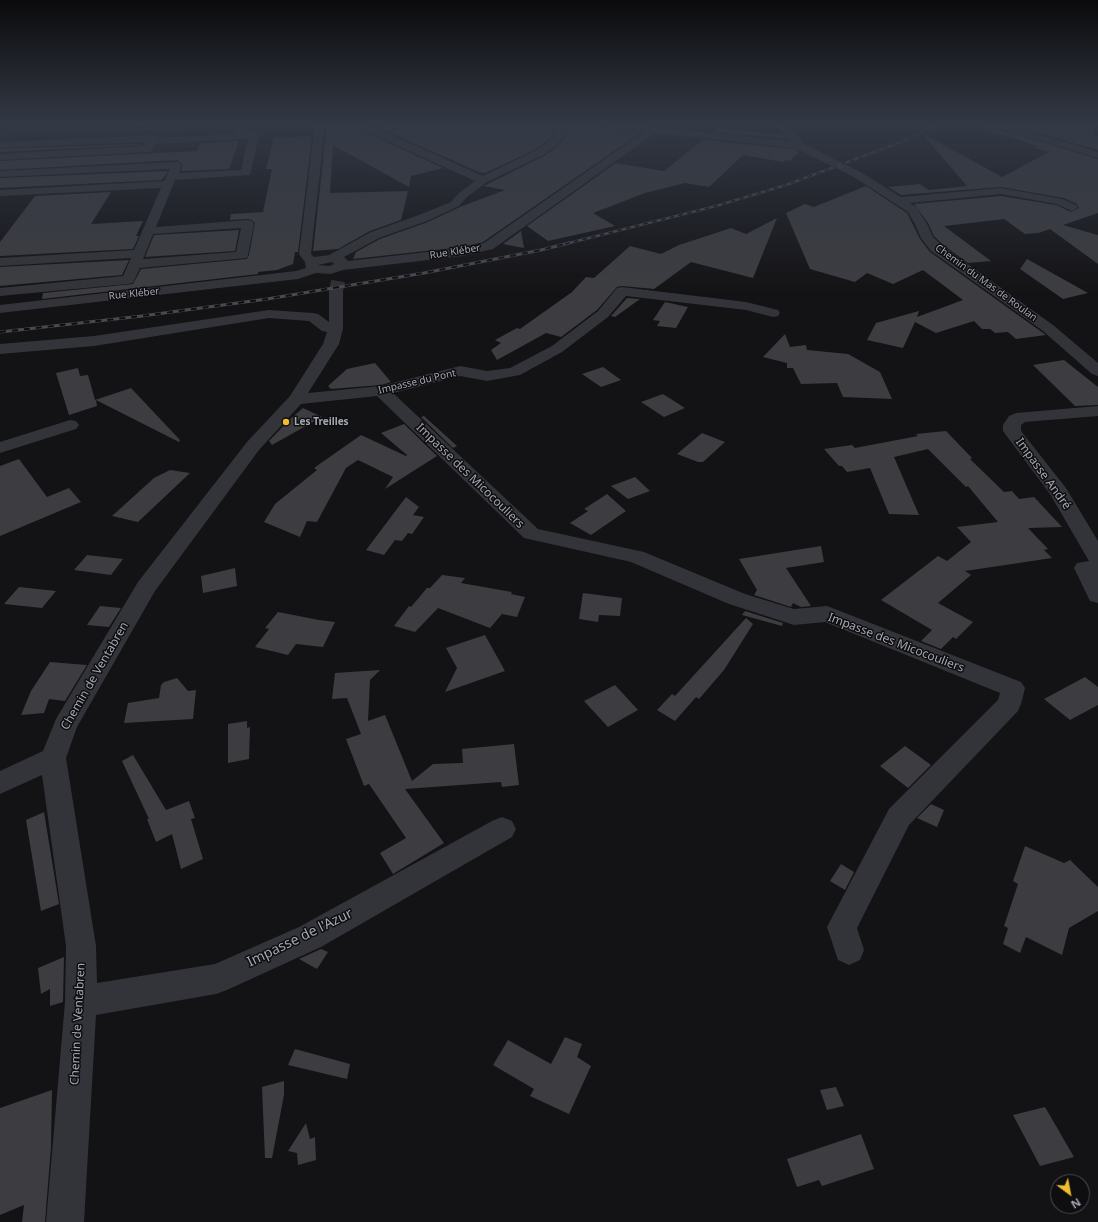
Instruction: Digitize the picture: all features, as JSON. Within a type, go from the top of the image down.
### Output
[{"type":"street","points":[[0,193],[155,182]]},
{"type":"street","points":[[0,292],[128,280],[170,182]]},
{"type":"street","points":[[313,182],[305,254],[315,265]]},
{"type":"street","points":[[336,273],[375,235],[423,218],[454,204],[480,182]]},
{"type":"street","name":"Rue Kléber","points":[[0,309],[298,275],[315,265],[336,273],[488,246],[579,182]]},
{"type":"street","name":"Chemin du Mas de Roulan","points":[[870,182],[912,210],[921,224],[927,238],[936,248],[1048,328],[1098,371]]},
{"type":"street","points":[[900,201],[1006,191],[1025,193],[1059,200],[1072,207]]},
{"type":"street","points":[[0,262],[242,255],[248,224],[148,231]]},
{"type":"street","name":"Chemin de Ventabren","points":[[65,1222],[81,1002],[81,946],[53,758],[65,726],[146,587],[253,446],[296,399],[331,344],[336,329],[336,273]]},
{"type":"street","name":"Impasse du Pont","points":[[296,399],[380,391],[460,371],[487,376],[514,372],[557,349],[603,314],[622,291],[746,306],[772,313]]},
{"type":"street","points":[[0,349],[94,341],[268,314],[313,317],[327,328]]},
{"type":"street","name":"Impasse des Micocouliers","points":[[380,391],[531,534],[637,557],[737,599],[794,617],[828,614],[1013,688],[1009,704],[899,816],[842,927],[849,950]]},
{"type":"street","name":"Impasse André","points":[[1098,411],[1022,417],[1014,420],[1012,425],[1012,431],[1059,492],[1098,558]]},
{"type":"street","points":[[0,448],[70,425]]},
{"type":"street","points":[[1098,566],[1097,568],[1084,568],[1098,596]]},
{"type":"street","points":[[0,783],[53,758]]},
{"type":"street","name":"Impasse de l'Azur","points":[[81,1002],[216,979],[310,937],[502,829]]},
{"type":"building","points":[[0,182],[121,182],[0,188]]},
{"type":"building","points":[[269,182],[306,182],[298,252],[295,252],[293,264],[277,270],[258,272],[258,274],[42,299],[43,293],[133,284],[141,269],[247,259],[255,223],[248,219],[230,220],[231,214],[263,212]]},
{"type":"building","points":[[321,182],[331,182],[330,193],[408,191],[401,220],[370,231],[338,249],[313,251]]},
{"type":"building","points":[[400,182],[410,182],[409,187]]},
{"type":"building","points":[[492,182],[569,182],[483,242],[462,247],[353,259],[356,252],[380,239],[428,222],[460,207],[505,190],[484,186]]},
{"type":"building","points":[[589,182],[714,182],[709,187],[685,183],[645,193],[593,213],[615,226],[548,241],[527,226]]},
{"type":"building","points":[[964,182],[1098,182],[1098,213],[1063,225],[1098,235],[1098,264],[1050,229],[1038,233],[1025,234],[1004,219],[944,226],[991,261],[968,263],[942,244],[934,236],[928,223],[914,204],[1001,196],[1056,205],[1071,212],[1079,208],[1077,204],[1064,198],[1001,187],[901,195],[888,187],[920,184],[929,190],[967,186]]},
{"type":"building","points":[[866,186],[907,213],[920,239],[930,252],[1046,335],[1016,339],[1008,332],[995,333],[990,329],[982,329],[974,321],[936,333],[915,322],[903,348],[867,340],[876,323],[919,311],[917,317],[963,300],[923,270],[893,284],[867,273],[855,282],[810,269],[786,213],[805,204],[814,207]]},
{"type":"building","points":[[111,192],[91,224],[143,221],[136,236],[139,236],[133,249],[0,256],[0,242],[35,196]]},
{"type":"building","points":[[777,218],[753,278],[691,262],[654,289],[622,286],[617,287],[597,310],[561,337],[546,333],[497,360],[491,350],[501,343],[495,340],[517,328],[520,329],[572,292],[586,277],[594,278],[630,246],[661,254],[679,245],[731,228],[746,234]]},
{"type":"building","points":[[239,230],[235,251],[145,257],[154,235]]},
{"type":"building","points":[[521,231],[524,248],[503,244]]},
{"type":"building","points":[[1027,259],[1088,293],[1063,299],[1020,269]]},
{"type":"building","points":[[129,260],[122,275],[0,286],[0,267]]},
{"type":"building","points":[[627,298],[640,299],[615,317],[611,316]]},
{"type":"building","points":[[665,302],[688,307],[676,328],[657,326],[660,321],[653,320]]},
{"type":"building","points":[[785,334],[790,347],[806,345],[807,350],[848,354],[880,372],[892,399],[843,397],[837,383],[801,384],[793,368],[787,368],[787,363],[763,357]]},
{"type":"building","points":[[1064,360],[1098,387],[1098,405],[1075,406],[1033,365]]},
{"type":"building","points":[[375,363],[391,382],[381,385],[331,389],[328,386],[347,369]]},
{"type":"building","points":[[603,367],[621,380],[601,387],[582,374]]},
{"type":"building","points":[[78,368],[80,376],[88,375],[95,400],[131,388],[180,440],[179,442],[96,400],[97,406],[69,415],[56,373]]},
{"type":"building","points":[[663,394],[685,408],[664,417],[641,402]]},
{"type":"building","points":[[303,408],[322,417],[272,445],[269,441]]},
{"type":"building","points":[[424,416],[457,446],[453,448],[421,417]]},
{"type":"building","points":[[404,424],[437,456],[385,489],[393,477],[358,460],[346,468],[317,522],[307,521],[300,537],[264,522],[275,504],[317,470],[314,468],[361,435],[406,456],[407,455],[381,433]]},
{"type":"building","points":[[946,431],[972,458],[970,459],[1004,492],[1012,491],[1019,499],[1034,497],[1062,527],[1028,528],[1048,549],[1044,550],[1052,558],[965,571],[971,575],[938,603],[973,622],[956,639],[953,637],[941,649],[921,641],[932,630],[881,600],[938,556],[947,561],[971,542],[957,527],[998,522],[968,486],[966,487],[928,449],[894,457],[919,515],[889,514],[870,468],[847,472],[842,466],[839,466],[824,449],[852,445],[855,448],[918,436],[916,434]]},
{"type":"building","points":[[702,433],[725,442],[703,462],[698,462],[677,454]]},
{"type":"building","points":[[19,459],[47,497],[69,488],[81,502],[0,536],[0,466]]},
{"type":"building","points":[[170,470],[190,473],[138,522],[112,516],[154,478]]},
{"type":"building","points":[[635,477],[650,491],[628,499],[611,486]]},
{"type":"building","points":[[607,494],[626,511],[591,535],[570,523],[588,511],[584,509]]},
{"type":"building","points":[[406,497],[419,507],[413,515],[424,517],[412,534],[408,533],[402,541],[395,540],[384,555],[366,550]]},
{"type":"building","points":[[821,546],[824,562],[786,568],[811,606],[801,607],[793,603],[791,607],[754,595],[757,590],[739,559]]},
{"type":"building","points":[[87,555],[123,559],[111,575],[74,570]]},
{"type":"building","points":[[235,568],[237,586],[203,593],[201,576]]},
{"type":"building","points":[[442,575],[465,578],[461,583],[512,592],[511,594],[525,597],[517,617],[502,614],[490,628],[438,608],[415,632],[394,626],[409,606],[411,607],[427,588],[430,588]]},
{"type":"building","points":[[19,587],[56,591],[42,608],[4,604]]},
{"type":"building","points":[[583,593],[622,598],[620,616],[599,615],[598,622],[579,619]]},
{"type":"building","points":[[100,606],[121,608],[109,627],[87,625]]},
{"type":"building","points":[[745,611],[783,623],[782,626],[742,615]]},
{"type":"building","points":[[278,612],[335,622],[323,647],[296,644],[288,655],[255,647],[269,629],[265,628]]},
{"type":"building","points":[[746,618],[753,624],[724,670],[699,699],[696,697],[675,721],[657,710],[672,694],[675,696]]},
{"type":"building","points":[[485,635],[505,671],[445,692],[457,668],[446,648]]},
{"type":"building","points":[[50,662],[87,665],[65,701],[49,699],[44,713],[21,715],[31,691]]},
{"type":"building","points":[[380,670],[370,680],[368,721],[385,715],[412,781],[433,764],[463,763],[462,749],[514,744],[519,785],[502,787],[501,782],[405,789],[444,843],[393,874],[380,853],[406,838],[369,784],[364,786],[346,739],[361,734],[347,698],[332,699],[335,673]]},
{"type":"building","points":[[1085,677],[1098,687],[1098,705],[1070,720],[1044,699]]},
{"type":"building","points":[[177,678],[188,691],[196,690],[193,719],[124,723],[128,703],[159,698],[161,685],[164,682]]},
{"type":"building","points":[[615,685],[638,710],[608,727],[584,701]]},
{"type":"building","points":[[247,721],[247,728],[250,727],[249,759],[228,763],[228,724]]},
{"type":"building","points":[[905,746],[931,765],[908,788],[880,766]]},
{"type":"building","points":[[133,755],[166,810],[189,801],[195,818],[191,819],[203,859],[181,869],[172,834],[156,842],[147,819],[149,819],[122,761]]},
{"type":"building","points":[[931,804],[944,810],[937,827],[917,818]]},
{"type":"building","points":[[44,812],[59,904],[41,911],[26,820]]},
{"type":"building","points":[[1025,846],[1064,863],[1070,860],[1098,887],[1098,911],[1069,928],[1062,955],[1026,937],[1020,953],[1003,944],[1008,928],[1004,926],[1018,884],[1013,881]]},
{"type":"building","points":[[841,864],[854,872],[845,890],[830,881]]},
{"type":"building","points":[[321,949],[328,952],[317,969],[299,959]]},
{"type":"building","points":[[64,957],[63,1002],[50,1006],[50,989],[41,994],[38,968]]},
{"type":"building","points":[[565,1037],[582,1044],[577,1057],[591,1066],[569,1114],[530,1096],[534,1089],[493,1065],[508,1040],[551,1064]]},
{"type":"building","points":[[295,1049],[350,1064],[347,1079],[288,1065]]},
{"type":"building","points":[[284,1081],[284,1095],[272,1158],[265,1158],[262,1087]]},
{"type":"building","points":[[836,1087],[844,1106],[827,1110],[820,1090]]},
{"type":"building","points":[[52,1090],[51,1147],[45,1222],[22,1222],[24,1205],[0,1215],[0,1108]]},
{"type":"building","points":[[1045,1107],[1074,1157],[1040,1166],[1013,1115]]},
{"type":"building","points":[[306,1123],[310,1139],[315,1137],[316,1160],[298,1165],[297,1153],[288,1151]]},
{"type":"building","points":[[861,1134],[874,1169],[822,1186],[819,1180],[797,1187],[787,1159]]},
{"type":"tunnel","points":[[336,291],[338,281]]},
{"type":"railway","points":[[565,244],[716,206],[794,182]]},
{"type":"railway","points":[[565,244],[569,243]]},
{"type":"railway","points":[[0,332],[142,316],[267,299],[424,273],[565,244]]},
{"type":"place","name":"Les Treilles","points":[[286,422]]}]
